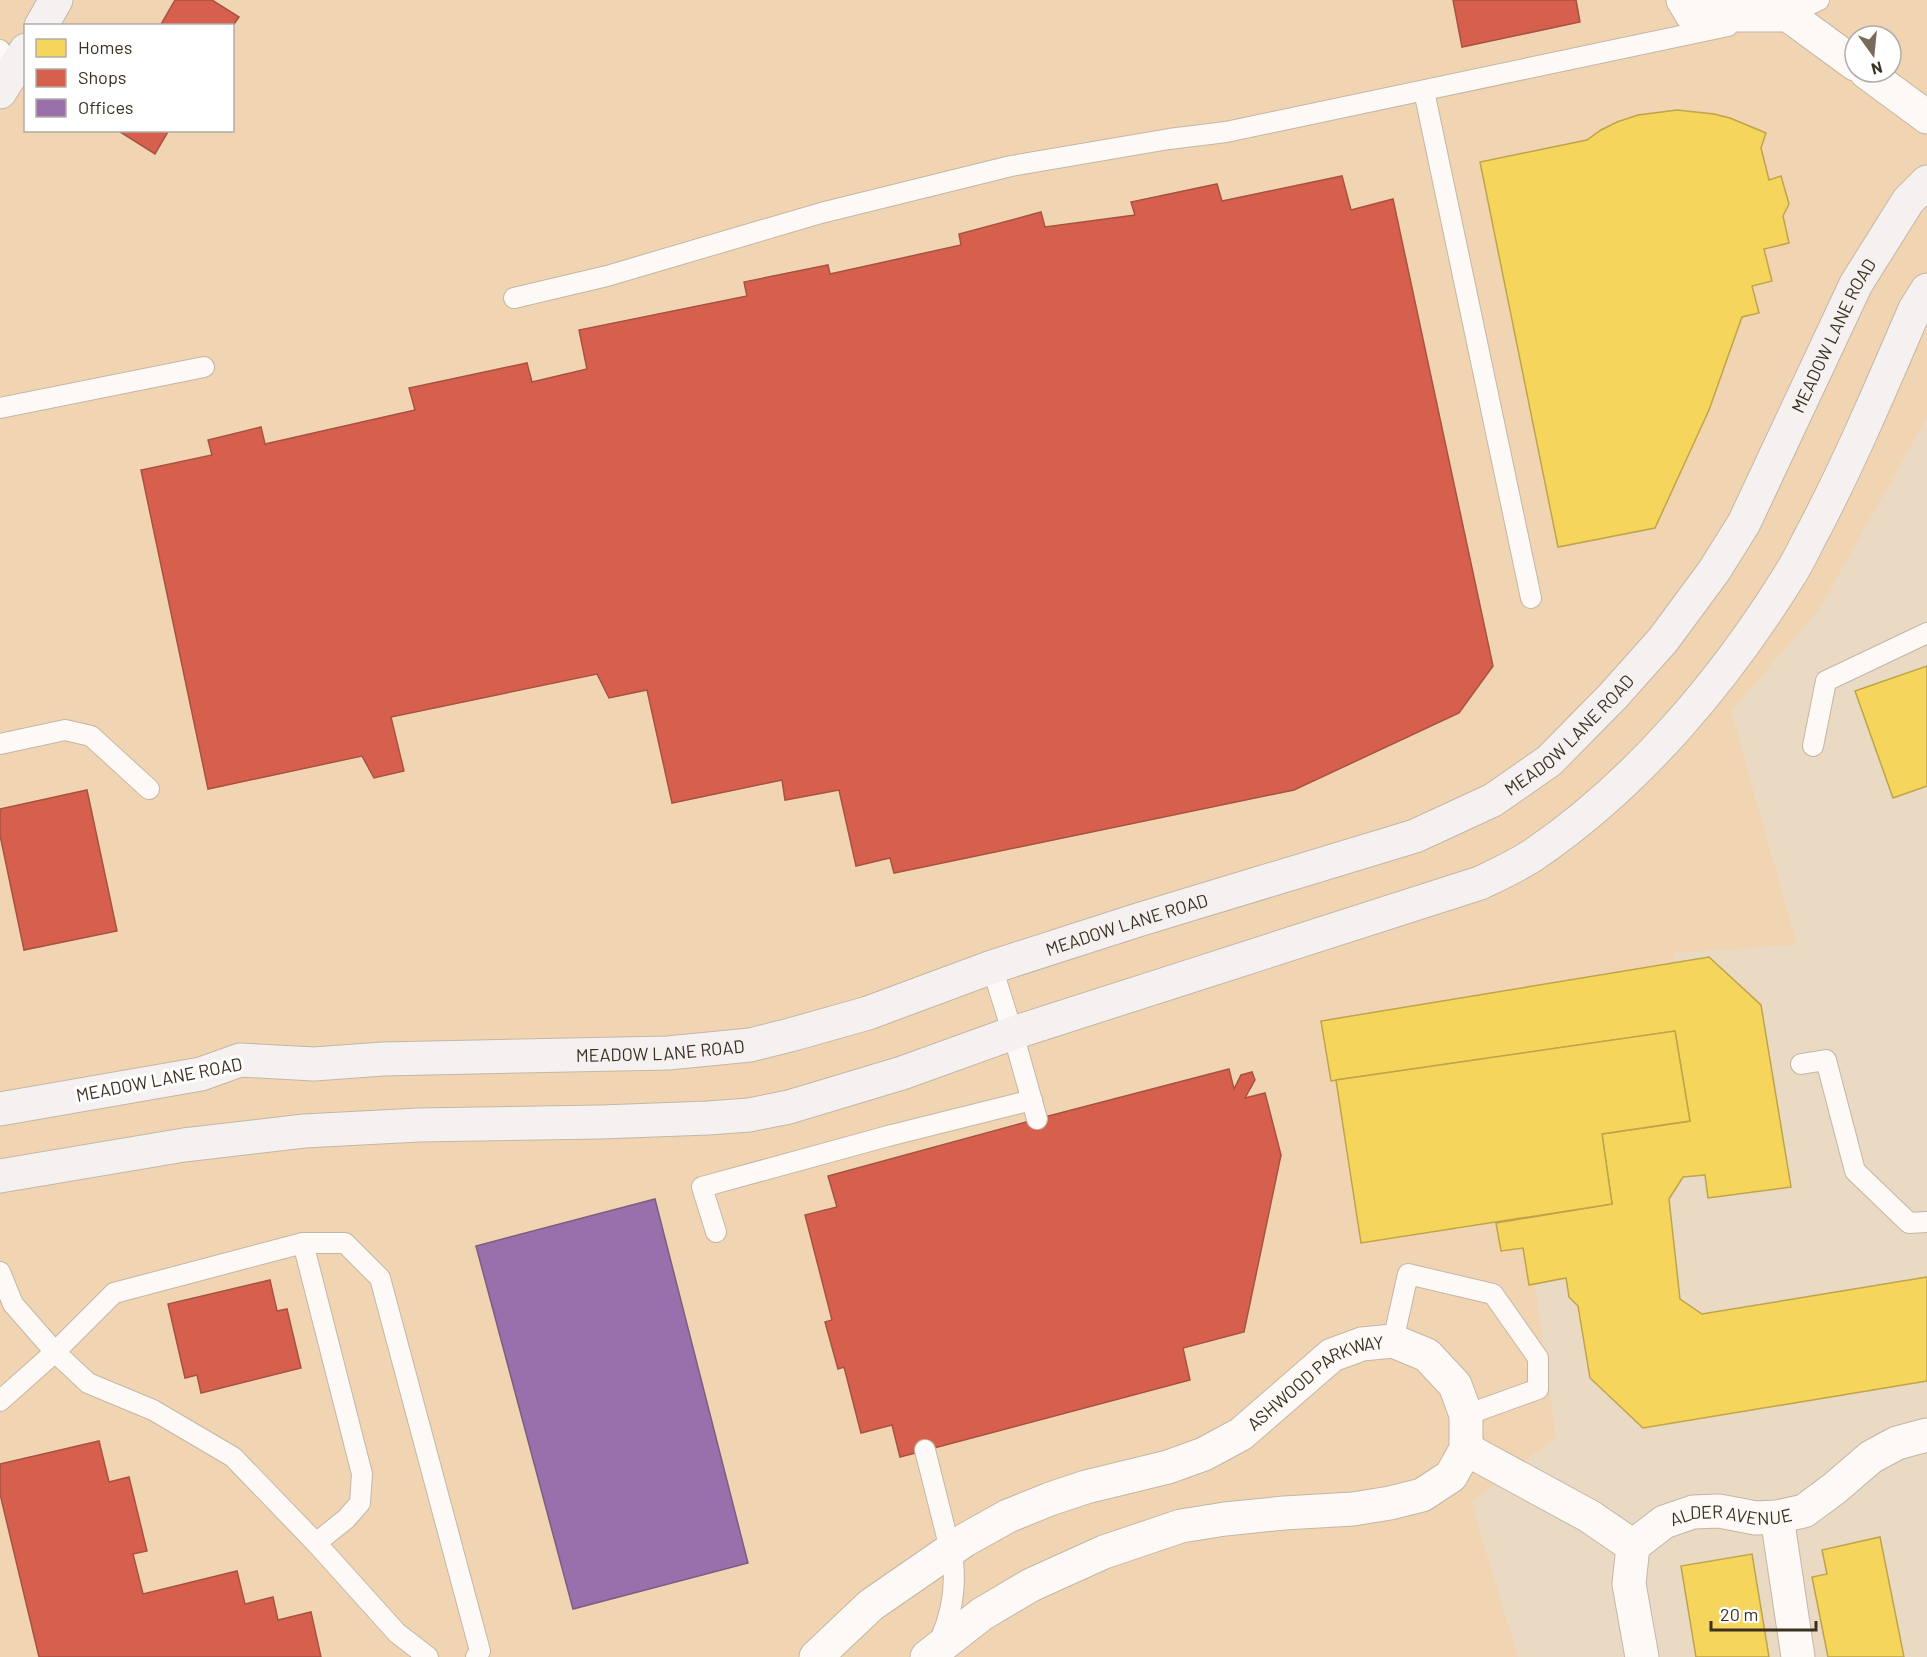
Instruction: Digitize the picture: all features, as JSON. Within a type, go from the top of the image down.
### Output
[{"type":"street","points":[[42,24],[56,0]]},
{"type":"street","points":[[1683,0],[1692,15],[1789,7],[1843,54]]},
{"type":"street","points":[[2,86],[24,53]]},
{"type":"street","points":[[1882,84],[1927,117]]},
{"type":"street","name":"MEADOW LANE ROAD","points":[[0,1109],[201,1074],[240,1060],[314,1064],[383,1059],[668,1053],[750,1045],[867,1013],[992,967],[1414,836],[1492,800],[1549,761],[1663,640],[1714,571],[1744,523],[1856,284],[1908,201],[1927,182]]},
{"type":"street","points":[[0,1176],[184,1145],[304,1131],[419,1125],[601,1122],[749,1115],[789,1107],[902,1073],[1013,1033],[1480,883],[1534,855],[1585,818],[1647,760],[1704,696],[1757,625],[1790,575],[1848,463],[1915,309],[1927,290]]},
{"type":"street","name":"ASHWOOD PARKWAY","points":[[816,1657],[871,1605],[950,1550],[1008,1516],[1086,1487],[1168,1467],[1204,1454],[1241,1434],[1332,1355],[1362,1344],[1393,1341],[1427,1356],[1455,1385],[1466,1415],[1466,1449],[1451,1476],[1422,1495],[1353,1509],[1284,1513],[1181,1526],[1104,1552],[1031,1585],[982,1614],[932,1652]]},
{"type":"street","name":"ALDER AVENUE","points":[[1633,1546],[1664,1522],[1693,1512],[1719,1511],[1756,1518],[1778,1517],[1804,1511],[1871,1457],[1897,1443],[1927,1435]]},
{"type":"street","points":[[1466,1449],[1590,1516],[1633,1546],[1629,1584],[1642,1657]]},
{"type":"street","points":[[1778,1517],[1798,1657]]},
{"type":"lane","points":[[514,298],[618,273],[821,213],[1011,166],[1159,140],[1226,132],[1647,42],[1819,0]]},
{"type":"lane","points":[[0,51],[2,86]]},
{"type":"lane","points":[[1424,91],[1531,598]]},
{"type":"lane","points":[[0,408],[204,367]]},
{"type":"lane","points":[[1813,746],[1826,681],[1927,633]]},
{"type":"lane","points":[[0,744],[65,730],[91,736],[149,789]]},
{"type":"lane","points":[[716,1232],[702,1187],[888,1136],[1034,1109],[992,967]]},
{"type":"lane","points":[[1801,1064],[1826,1060],[1855,1172],[1910,1223],[1927,1222]]},
{"type":"lane","points":[[303,1243],[362,1474],[360,1503],[346,1520],[316,1543]]},
{"type":"lane","points":[[0,1401],[55,1352],[114,1293],[303,1243],[345,1243],[380,1278],[480,1651],[476,1657]]},
{"type":"lane","points":[[0,1272],[13,1304],[55,1352],[88,1383],[153,1410],[233,1457],[316,1543],[397,1634],[428,1657]]},
{"type":"lane","points":[[1393,1341],[1408,1274],[1493,1293],[1538,1358],[1538,1389],[1466,1415]]},
{"type":"lane","points":[[925,1450],[950,1550],[955,1590],[948,1623],[932,1652]]},
{"type":"shaded area","points":[[0,0],[1927,0],[1927,417],[1820,608],[1731,711],[1797,945],[1673,953],[1689,1097],[1523,1197],[1556,1437],[1471,1502],[1518,1657],[0,1657]]},
{"type":"building: Homes","points":[[1677,110],[1730,118],[1766,133],[1761,148],[1769,180],[1781,176],[1789,204],[1783,216],[1789,243],[1764,249],[1772,281],[1752,286],[1759,313],[1742,317],[1709,410],[1655,528],[1558,547],[1480,162],[1587,140],[1617,122],[1638,115]]},
{"type":"building: Homes","points":[[1927,666],[1927,786],[1893,798],[1855,691]]},
{"type":"building: Homes","points":[[1709,957],[1761,1005],[1791,1187],[1708,1198],[1705,1175],[1683,1177],[1669,1199],[1680,1299],[1702,1314],[1927,1277],[1927,1381],[1643,1428],[1590,1378],[1578,1306],[1569,1297],[1566,1278],[1529,1285],[1523,1248],[1501,1251],[1496,1223],[1612,1204],[1602,1134],[1690,1121],[1675,1031],[1331,1081],[1321,1021]]},
{"type":"building: Homes","points":[[1675,1031],[1690,1121],[1602,1134],[1612,1204],[1361,1243],[1336,1080]]},
{"type":"building: Homes","points":[[1880,1537],[1904,1657],[1828,1657],[1812,1577],[1827,1574],[1822,1550]]},
{"type":"building: Homes","points":[[1752,1554],[1769,1657],[1696,1657],[1681,1566]]},
{"type":"building: Shops","points":[[175,0],[212,0],[239,17],[234,24],[161,24]]},
{"type":"building: Shops","points":[[1453,0],[1576,0],[1580,22],[1462,47]]},
{"type":"building: Shops","points":[[120,132],[168,132],[155,154]]},
{"type":"building: Shops","points":[[1342,176],[1351,210],[1393,199],[1493,666],[1459,713],[1294,790],[894,873],[890,858],[856,866],[839,790],[785,800],[782,780],[672,803],[647,690],[609,698],[597,674],[391,717],[404,771],[374,778],[362,756],[208,789],[141,470],[212,455],[208,440],[261,427],[265,444],[415,410],[409,388],[527,363],[532,382],[587,369],[579,330],[747,296],[744,282],[828,265],[830,274],[961,245],[959,234],[1041,212],[1045,227],[1135,215],[1131,202],[1217,184],[1222,201]]},
{"type":"building: Shops","points":[[87,790],[117,931],[24,950],[0,835],[0,809]]},
{"type":"building: Shops","points":[[1229,1069],[1234,1089],[1241,1075],[1252,1072],[1255,1080],[1245,1098],[1265,1093],[1281,1155],[1244,1332],[1183,1348],[1190,1380],[900,1457],[892,1425],[861,1433],[844,1367],[838,1369],[825,1322],[832,1320],[805,1215],[837,1207],[828,1176]]},
{"type":"building: Shops","points":[[270,1280],[277,1311],[287,1309],[301,1368],[201,1393],[197,1375],[185,1378],[168,1304]]},
{"type":"building: Shops","points":[[99,1441],[109,1482],[129,1477],[147,1551],[133,1554],[143,1594],[237,1571],[245,1604],[273,1597],[278,1620],[311,1612],[321,1657],[39,1657],[0,1494],[0,1464]]},
{"type":"building: Offices","points":[[655,1199],[748,1563],[573,1609],[476,1246]]}]
